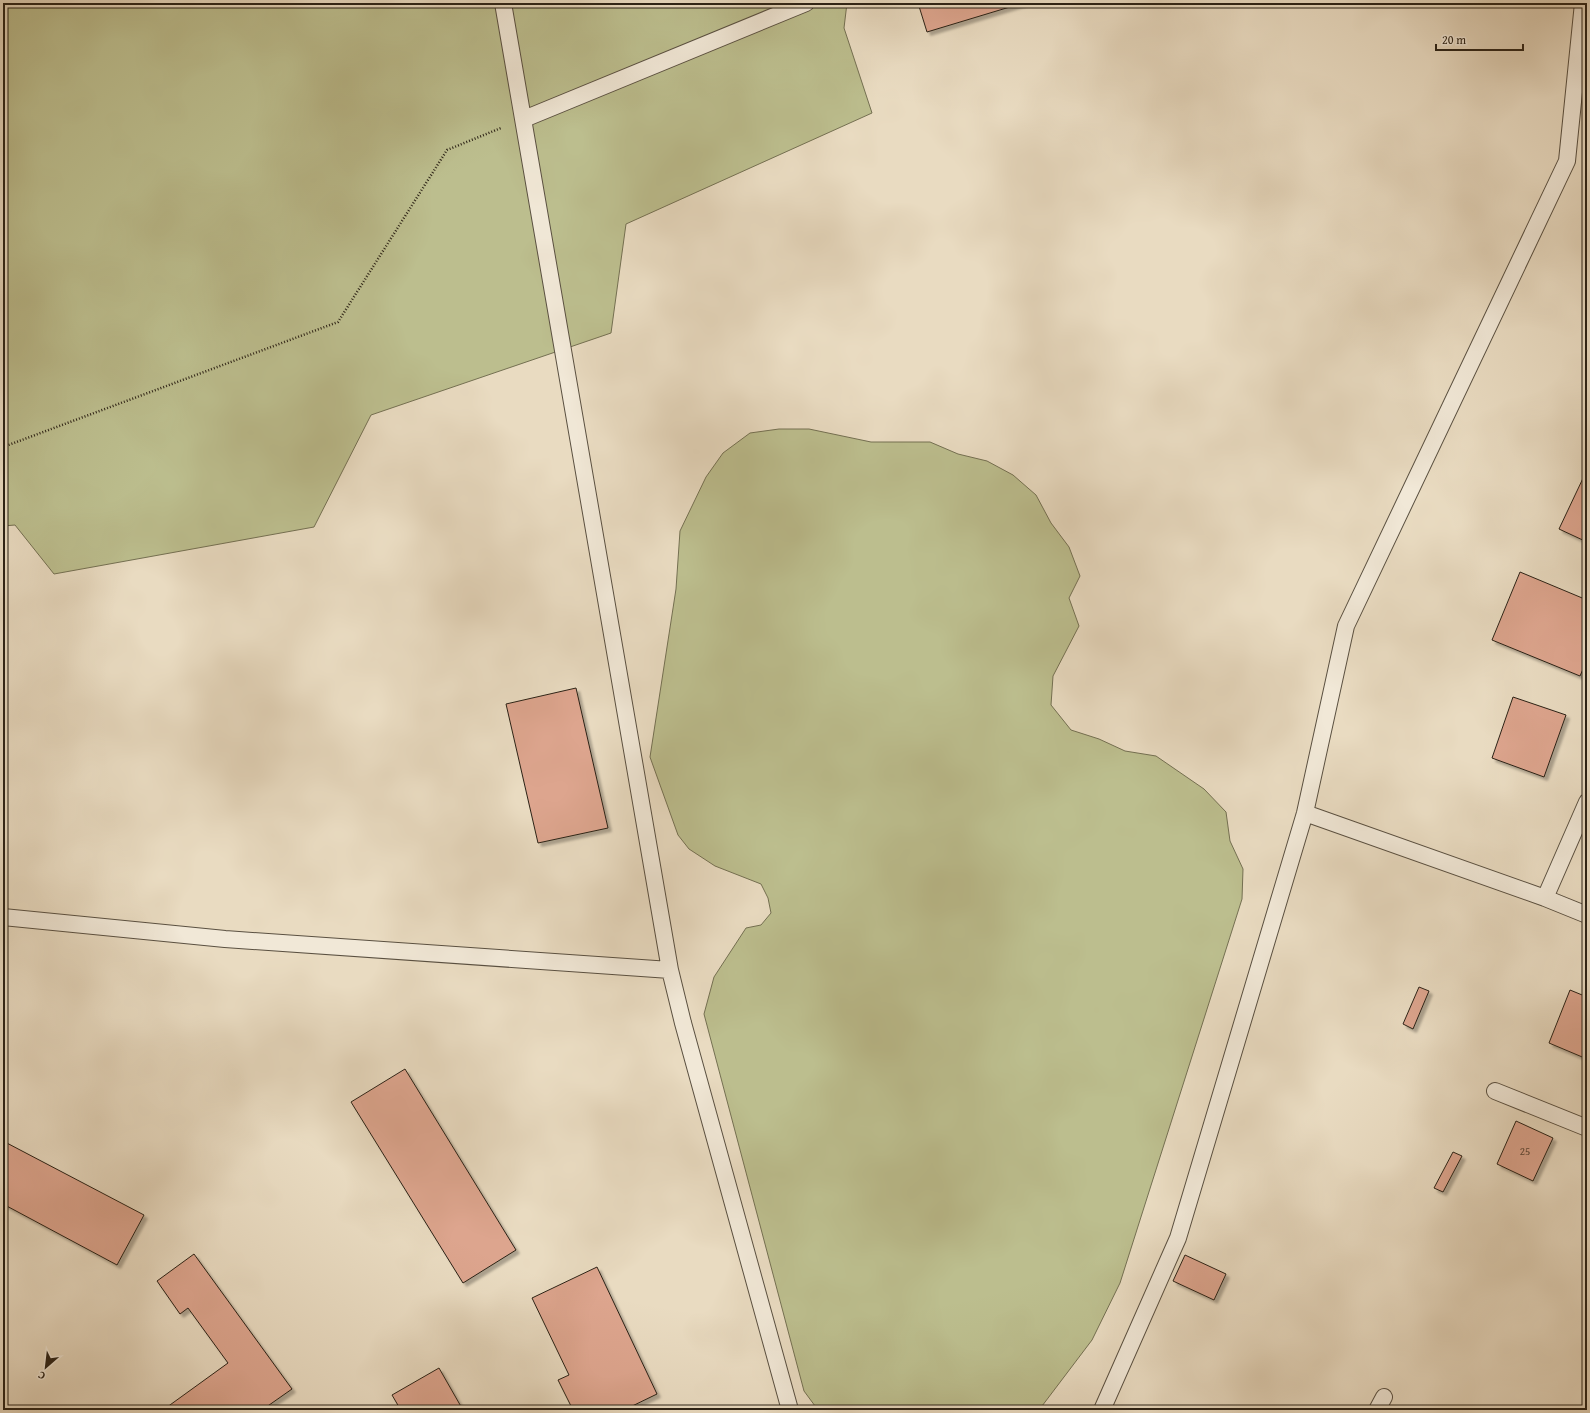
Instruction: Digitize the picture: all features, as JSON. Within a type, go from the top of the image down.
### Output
[{"type":"lane","points":[[503,3],[670,970],[683,1023],[790,1410]]},
{"type":"lane","points":[[524,118],[806,3]]},
{"type":"lane","points":[[1102,1410],[1178,1238],[1305,813],[1346,626],[1567,161],[1583,3]]},
{"type":"lane","points":[[1546,898],[1587,802]]},
{"type":"lane","points":[[1305,813],[1546,898],[1587,915]]},
{"type":"lane","points":[[3,917],[225,939],[670,970]]},
{"type":"lane","points":[[1495,1091],[1587,1128]]},
{"type":"path","points":[[3,448],[338,322],[447,150],[524,118]]},
{"type":"green space","points":[[3,3],[847,3],[844,28],[872,113],[626,224],[611,333],[371,415],[314,527],[54,574],[15,525],[3,526]]},
{"type":"green space","points":[[779,429],[809,429],[871,442],[930,442],[958,454],[987,461],[1013,475],[1036,495],[1051,523],[1069,547],[1080,576],[1069,598],[1079,626],[1053,676],[1051,705],[1071,730],[1099,739],[1125,751],[1156,756],[1204,789],[1226,812],[1230,841],[1243,869],[1242,899],[1120,1283],[1092,1340],[1039,1410],[818,1410],[804,1391],[704,1014],[714,977],[746,928],[761,925],[771,913],[768,898],[761,884],[715,866],[689,849],[678,835],[650,757],[676,589],[680,531],[706,477],[723,453],[750,433]]},
{"type":"building","points":[[918,3],[1023,3],[927,32]]},
{"type":"building","points":[[1585,474],[1587,475],[1587,542],[1559,529]]},
{"type":"building","points":[[1520,572],[1587,600],[1587,660],[1580,676],[1492,640]]},
{"type":"building","points":[[576,688],[608,828],[538,843],[506,704]]},
{"type":"building","points":[[1513,697],[1566,715],[1544,777],[1492,758]]},
{"type":"building","points":[[1419,987],[1429,991],[1413,1029],[1403,1024]]},
{"type":"building","points":[[1570,990],[1587,997],[1587,1059],[1549,1043]]},
{"type":"building","points":[[405,1069],[516,1250],[463,1283],[351,1102]]},
{"type":"building","points":[[1516,1121],[1553,1138],[1533,1181],[1497,1164]]},
{"type":"building","points":[[3,1141],[144,1215],[117,1265],[3,1204]]},
{"type":"building","points":[[1453,1152],[1462,1156],[1443,1192],[1434,1188]]},
{"type":"building","points":[[194,1254],[292,1389],[262,1410],[163,1410],[228,1363],[188,1308],[180,1314],[157,1281]]},
{"type":"building","points":[[1185,1255],[1226,1274],[1214,1300],[1173,1281]]},
{"type":"building","points":[[597,1267],[657,1394],[624,1410],[573,1410],[558,1380],[569,1375],[532,1298]]},
{"type":"building","points":[[439,1368],[463,1410],[394,1410],[399,1407],[392,1395]]}]
